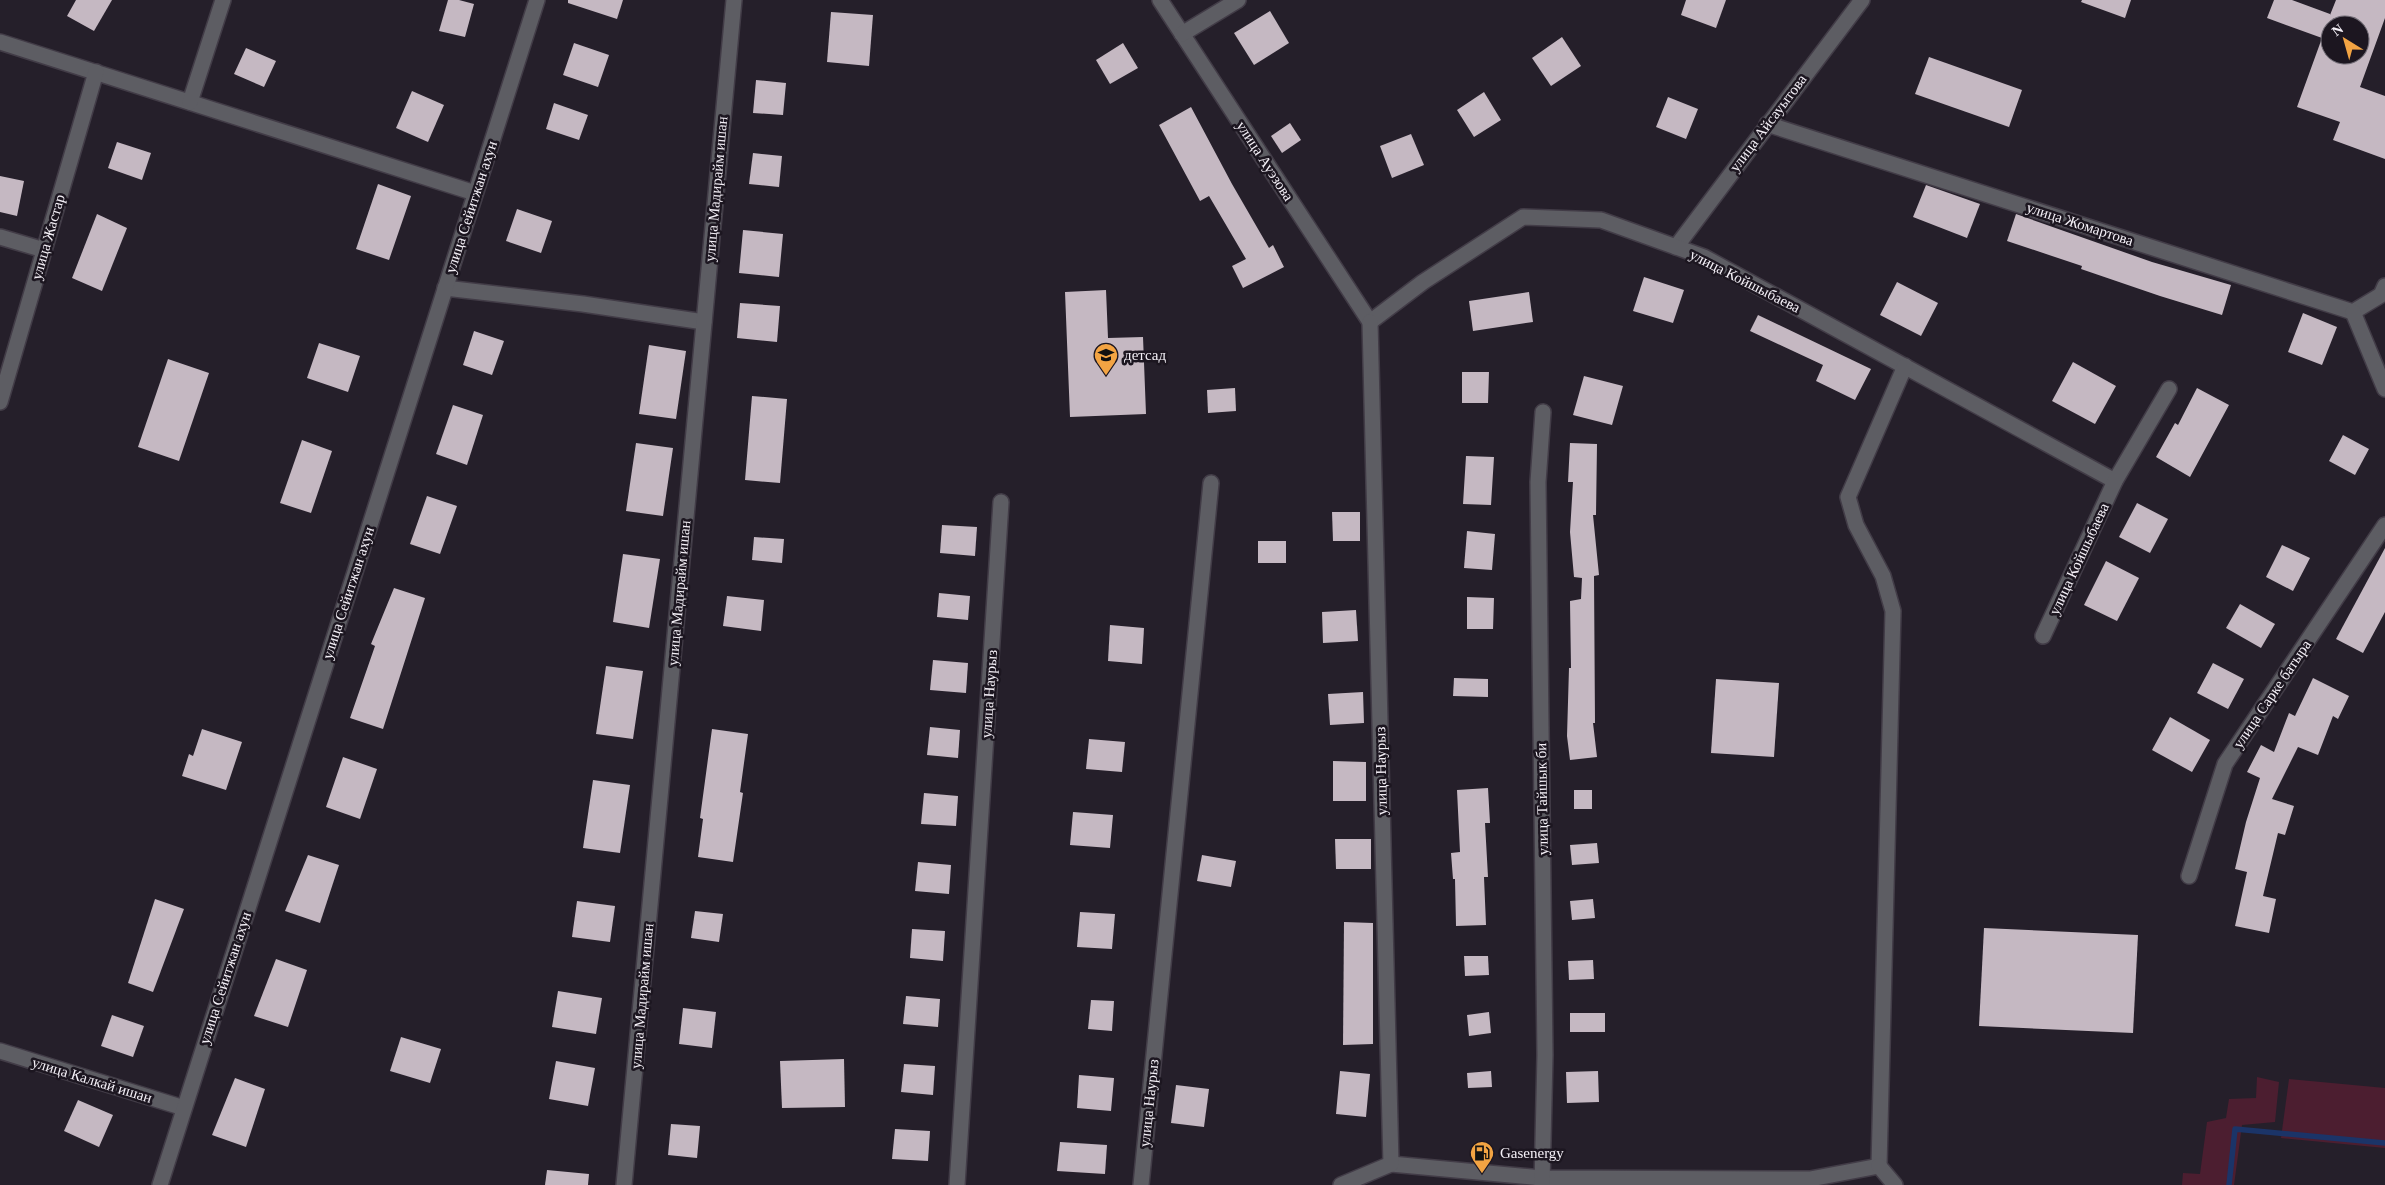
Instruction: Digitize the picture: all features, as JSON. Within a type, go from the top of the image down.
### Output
[{"type":"street","points":[[190,102],[223,0]]},
{"type":"street","name":"улица Сейитжан ахун","points":[[160,1185],[537,0]]},
{"type":"street","name":"улица Мадирайм ишан","points":[[624,1185],[734,0]]},
{"type":"street","name":"улица Ауэзова","points":[[1160,0],[1370,322]]},
{"type":"street","points":[[1182,34],[1238,0]]},
{"type":"street","name":"улица Айсауытова","points":[[1676,247],[1862,0]]},
{"type":"street","points":[[0,42],[475,193]]},
{"type":"street","name":"улица Жастар","points":[[0,402],[96,72]]},
{"type":"street","name":"улица Жомартова","points":[[1767,124],[2353,312]]},
{"type":"street","name":"улица Койшыбаева","points":[[1370,322],[1423,282],[1523,217],[1601,220],[1704,257],[2114,481]]},
{"type":"street","points":[[0,237],[44,250]]},
{"type":"street","points":[[2385,286],[2381,295],[2353,312],[2385,388]]},
{"type":"street","points":[[445,288],[583,304],[704,322]]},
{"type":"street","name":"улица Наурыз","points":[[1370,322],[1391,1164]]},
{"type":"street","points":[[1895,1185],[1879,1166],[1893,611],[1883,576],[1856,525],[1848,497],[1905,366]]},
{"type":"street","name":"улица Койшыбаева","points":[[2043,636],[2114,481],[2169,389]]},
{"type":"street","name":"улица Тайшык би","points":[[1542,1182],[1545,1055],[1538,482],[1543,412]]},
{"type":"street","name":"улица Наурыз","points":[[1141,1185],[1211,483]]},
{"type":"street","name":"улица Наурыз","points":[[957,1185],[1001,502]]},
{"type":"street","name":"улица Сарке батыра","points":[[2189,876],[2225,764],[2385,525]]},
{"type":"street","name":"улица Калкай ишан","points":[[0,1051],[184,1108]]},
{"type":"street","points":[[1341,1185],[1391,1164],[1542,1182],[1810,1179],[1879,1166]]},
{"type":"shaded area","points":[[2257,1077],[2279,1082],[2275,1122],[2242,1125],[2234,1185],[2182,1185],[2183,1173],[2200,1174],[2207,1122],[2226,1118],[2229,1099],[2256,1098]]},
{"type":"shaded area","points":[[2289,1079],[2385,1088],[2385,1148],[2281,1138]]},
{"type":"building","points":[[76,0],[112,0],[94,31],[67,16]]},
{"type":"building","points":[[448,0],[459,0],[474,4],[465,37],[439,31]]},
{"type":"building","points":[[568,0],[623,0],[617,19],[568,3]]},
{"type":"building","points":[[1686,0],[1726,0],[1716,28],[1681,15]]},
{"type":"building","points":[[2082,0],[2131,0],[2125,18],[2081,2]]},
{"type":"building","points":[[2274,0],[2292,0],[2330,14],[2320,15],[2320,37],[2267,18]]},
{"type":"building","points":[[2336,0],[2385,0],[2385,18],[2370,59],[2370,15],[2330,15]]},
{"type":"building","points":[[1270,11],[1289,43],[1254,65],[1234,33]]},
{"type":"building","points":[[831,12],[873,15],[869,66],[827,62]]},
{"type":"building","points":[[1562,37],[1581,66],[1551,86],[1532,58]]},
{"type":"building","points":[[574,43],[609,55],[598,87],[563,75]]},
{"type":"building","points":[[1123,43],[1138,68],[1110,84],[1096,60]]},
{"type":"building","points":[[2320,44],[2320,65],[2368,65],[2360,87],[2385,96],[2385,159],[2333,140],[2340,122],[2297,107]]},
{"type":"building","points":[[246,48],[276,61],[264,87],[234,74]]},
{"type":"building","points":[[1929,57],[2022,90],[2009,127],[1915,94]]},
{"type":"building","points":[[756,80],[786,83],[783,115],[753,113]]},
{"type":"building","points":[[412,91],[444,105],[428,142],[396,128]]},
{"type":"building","points":[[1484,92],[1501,120],[1474,137],[1457,110]]},
{"type":"building","points":[[1668,97],[1698,109],[1686,139],[1656,127]]},
{"type":"building","points":[[554,103],[588,115],[579,140],[546,129]]},
{"type":"building","points":[[1191,107],[1269,248],[1273,245],[1284,267],[1243,288],[1232,266],[1246,259],[1209,196],[1200,201],[1159,125]]},
{"type":"building","points":[[1290,123],[1301,140],[1282,153],[1271,136]]},
{"type":"building","points":[[1411,134],[1424,165],[1392,178],[1380,146]]},
{"type":"building","points":[[117,142],[151,153],[142,180],[108,168]]},
{"type":"building","points":[[753,153],[782,156],[779,187],[749,184]]},
{"type":"building","points":[[0,176],[24,181],[17,216],[0,212]]},
{"type":"building","points":[[378,184],[411,196],[389,260],[356,249]]},
{"type":"building","points":[[1926,185],[1980,204],[1967,238],[1913,217]]},
{"type":"building","points":[[517,209],[552,221],[541,253],[506,241]]},
{"type":"building","points":[[97,214],[127,228],[102,291],[72,278]]},
{"type":"building","points":[[2016,214],[2152,262],[2231,285],[2222,315],[2081,269],[2082,266],[2007,241]]},
{"type":"building","points":[[743,230],[783,234],[779,277],[739,273]]},
{"type":"building","points":[[1644,277],[1684,290],[1673,323],[1633,311]]},
{"type":"building","points":[[1897,282],[1938,303],[1921,336],[1880,315]]},
{"type":"building","name":"детсад","points":[[1106,290],[1108,338],[1143,337],[1146,414],[1070,417],[1065,292]]},
{"type":"building","points":[[1529,292],[1533,322],[1473,331],[1469,301]]},
{"type":"building","points":[[740,303],[780,306],[777,342],[737,338]]},
{"type":"building","points":[[2303,313],[2337,327],[2322,365],[2288,352]]},
{"type":"building","points":[[1758,315],[1871,369],[1855,400],[1816,381],[1823,365],[1750,331]]},
{"type":"building","points":[[474,331],[504,341],[492,375],[463,365]]},
{"type":"building","points":[[319,343],[360,356],[348,392],[307,378]]},
{"type":"building","points":[[649,345],[686,351],[676,419],[639,414]]},
{"type":"building","points":[[168,359],[209,373],[179,461],[138,447]]},
{"type":"building","points":[[2073,362],[2116,386],[2095,424],[2052,401]]},
{"type":"building","points":[[1462,372],[1489,372],[1488,403],[1462,403]]},
{"type":"building","points":[[1584,376],[1623,386],[1612,425],[1573,415]]},
{"type":"building","points":[[1235,388],[1236,411],[1208,413],[1207,390]]},
{"type":"building","points":[[2197,388],[2229,405],[2190,477],[2156,457],[2175,423],[2178,425]]},
{"type":"building","points":[[752,396],[787,399],[780,483],[745,480]]},
{"type":"building","points":[[453,405],[483,415],[467,465],[436,454]]},
{"type":"building","points":[[2343,435],[2369,449],[2355,475],[2329,461]]},
{"type":"building","points":[[302,440],[332,451],[311,513],[280,503]]},
{"type":"building","points":[[636,443],[673,448],[663,516],[626,511]]},
{"type":"building","points":[[1570,443],[1597,444],[1596,515],[1593,515],[1599,575],[1594,576],[1595,723],[1593,723],[1597,757],[1570,760],[1567,736],[1569,668],[1571,668],[1570,601],[1581,599],[1582,578],[1574,577],[1570,532],[1573,482],[1568,482]]},
{"type":"building","points":[[1466,456],[1494,457],[1491,505],[1463,504]]},
{"type":"building","points":[[427,496],[457,506],[440,554],[410,544]]},
{"type":"building","points":[[2137,503],[2168,519],[2150,553],[2119,537]]},
{"type":"building","points":[[1332,512],[1360,512],[1360,541],[1333,541]]},
{"type":"building","points":[[942,525],[977,527],[975,556],[940,553]]},
{"type":"building","points":[[1467,531],[1495,534],[1492,570],[1464,568]]},
{"type":"building","points":[[754,537],[784,539],[782,563],[752,560]]},
{"type":"building","points":[[1258,541],[1286,541],[1286,563],[1258,563]]},
{"type":"building","points":[[2282,545],[2310,558],[2293,591],[2266,577]]},
{"type":"building","points":[[2385,548],[2385,612],[2363,653],[2336,639]]},
{"type":"building","points":[[623,554],[660,559],[649,628],[613,622]]},
{"type":"building","points":[[2106,561],[2139,578],[2117,621],[2084,605]]},
{"type":"building","points":[[394,588],[425,598],[383,729],[350,718],[375,646],[371,644]]},
{"type":"building","points":[[939,593],[970,596],[968,620],[937,617]]},
{"type":"building","points":[[727,596],[764,600],[761,631],[723,626]]},
{"type":"building","points":[[1467,597],[1494,598],[1493,629],[1467,629]]},
{"type":"building","points":[[2240,604],[2275,624],[2261,648],[2226,628]]},
{"type":"building","points":[[1356,610],[1358,641],[1323,643],[1322,612]]},
{"type":"building","points":[[1110,625],[1144,628],[1142,664],[1108,661]]},
{"type":"building","points":[[933,660],[968,663],[966,693],[930,690]]},
{"type":"building","points":[[2213,663],[2244,679],[2228,709],[2197,693]]},
{"type":"building","points":[[606,666],[643,671],[633,739],[596,734]]},
{"type":"building","points":[[1454,678],[1488,679],[1488,697],[1453,696]]},
{"type":"building","points":[[2313,678],[2349,696],[2338,719],[2333,716],[2318,755],[2298,747],[2272,799],[2294,806],[2285,835],[2278,833],[2263,896],[2276,899],[2269,933],[2235,926],[2247,872],[2235,869],[2246,822],[2260,778],[2247,772],[2261,745],[2274,752],[2289,713],[2295,716]]},
{"type":"building","points":[[1716,679],[1779,683],[1774,757],[1711,753]]},
{"type":"building","points":[[1363,692],[1364,723],[1330,725],[1328,694]]},
{"type":"building","points":[[2170,717],[2210,740],[2192,772],[2152,750]]},
{"type":"building","points":[[930,727],[960,730],[958,758],[927,755]]},
{"type":"building","points":[[202,729],[242,742],[226,790],[182,776],[189,754],[193,756]]},
{"type":"building","points":[[712,729],[748,734],[740,792],[743,793],[733,862],[698,857],[703,819],[700,818]]},
{"type":"building","points":[[1089,739],[1125,742],[1122,772],[1086,769]]},
{"type":"building","points":[[343,757],[377,769],[360,819],[326,807]]},
{"type":"building","points":[[1333,761],[1366,762],[1366,801],[1333,801]]},
{"type":"building","points":[[593,780],[630,785],[620,853],[583,848]]},
{"type":"building","points":[[1488,788],[1490,823],[1485,823],[1488,877],[1484,877],[1486,925],[1456,926],[1455,879],[1453,879],[1451,853],[1460,852],[1457,790]]},
{"type":"building","points":[[1574,790],[1592,790],[1592,809],[1574,809]]},
{"type":"building","points":[[924,793],[958,796],[956,826],[921,824]]},
{"type":"building","points":[[1073,812],[1113,815],[1110,848],[1070,845]]},
{"type":"building","points":[[1335,839],[1371,839],[1371,869],[1336,869]]},
{"type":"building","points":[[1597,843],[1599,863],[1572,865],[1570,845]]},
{"type":"building","points":[[308,855],[339,865],[320,923],[285,911]]},
{"type":"building","points":[[1202,855],[1236,861],[1231,887],[1197,881]]},
{"type":"building","points":[[918,862],[951,865],[949,894],[915,891]]},
{"type":"building","points":[[155,899],[184,909],[153,992],[128,983]]},
{"type":"building","points":[[1593,899],[1595,918],[1572,920],[1570,901]]},
{"type":"building","points":[[577,901],[615,906],[610,942],[572,937]]},
{"type":"building","points":[[695,911],[723,914],[719,942],[691,938]]},
{"type":"building","points":[[1080,912],[1115,914],[1112,949],[1077,947]]},
{"type":"building","points":[[1344,922],[1373,923],[1373,1044],[1343,1045]]},
{"type":"building","points":[[1984,928],[2138,935],[2133,1033],[1979,1026]]},
{"type":"building","points":[[912,929],[945,931],[943,961],[910,958]]},
{"type":"building","points":[[1464,956],[1488,956],[1489,975],[1465,976]]},
{"type":"building","points":[[276,959],[307,970],[288,1027],[254,1016]]},
{"type":"building","points":[[1593,960],[1594,979],[1569,980],[1568,961]]},
{"type":"building","points":[[558,991],[602,998],[596,1034],[552,1027]]},
{"type":"building","points":[[906,996],[940,999],[938,1027],[903,1024]]},
{"type":"building","points":[[1091,1000],[1114,1001],[1112,1031],[1088,1029]]},
{"type":"building","points":[[683,1008],[716,1012],[712,1048],[679,1044]]},
{"type":"building","points":[[1489,1012],[1491,1033],[1469,1036],[1467,1015]]},
{"type":"building","points":[[1570,1013],[1605,1013],[1605,1032],[1570,1032]]},
{"type":"building","points":[[112,1015],[144,1026],[133,1057],[101,1046]]},
{"type":"building","points":[[401,1037],[441,1049],[430,1083],[390,1071]]},
{"type":"building","points":[[844,1059],[845,1107],[782,1108],[780,1061]]},
{"type":"building","points":[[556,1061],[595,1068],[588,1106],[549,1099]]},
{"type":"building","points":[[904,1064],[935,1066],[933,1095],[901,1092]]},
{"type":"building","points":[[1340,1071],[1370,1074],[1366,1117],[1336,1114]]},
{"type":"building","points":[[1491,1071],[1492,1087],[1468,1088],[1467,1073]]},
{"type":"building","points":[[1598,1071],[1599,1102],[1567,1103],[1566,1072]]},
{"type":"building","points":[[1079,1075],[1114,1078],[1111,1111],[1077,1108]]},
{"type":"building","points":[[235,1078],[265,1089],[246,1147],[212,1135]]},
{"type":"building","points":[[1176,1085],[1209,1089],[1204,1127],[1171,1123]]},
{"type":"building","points":[[78,1100],[113,1115],[99,1147],[64,1131]]},
{"type":"building","points":[[671,1124],[700,1126],[697,1158],[668,1155]]},
{"type":"building","points":[[895,1129],[930,1131],[928,1161],[892,1159]]},
{"type":"building","points":[[1060,1142],[1107,1145],[1105,1174],[1057,1171]]},
{"type":"building","points":[[547,1170],[589,1174],[588,1185],[545,1185]]},
{"type":"waterway","points":[[2229,1185],[2235,1129],[2385,1143]]},
{"type":"place","name":"детсад","points":[[1106,376]]},
{"type":"place","name":"Gasenergy","points":[[1482,1174]]}]
